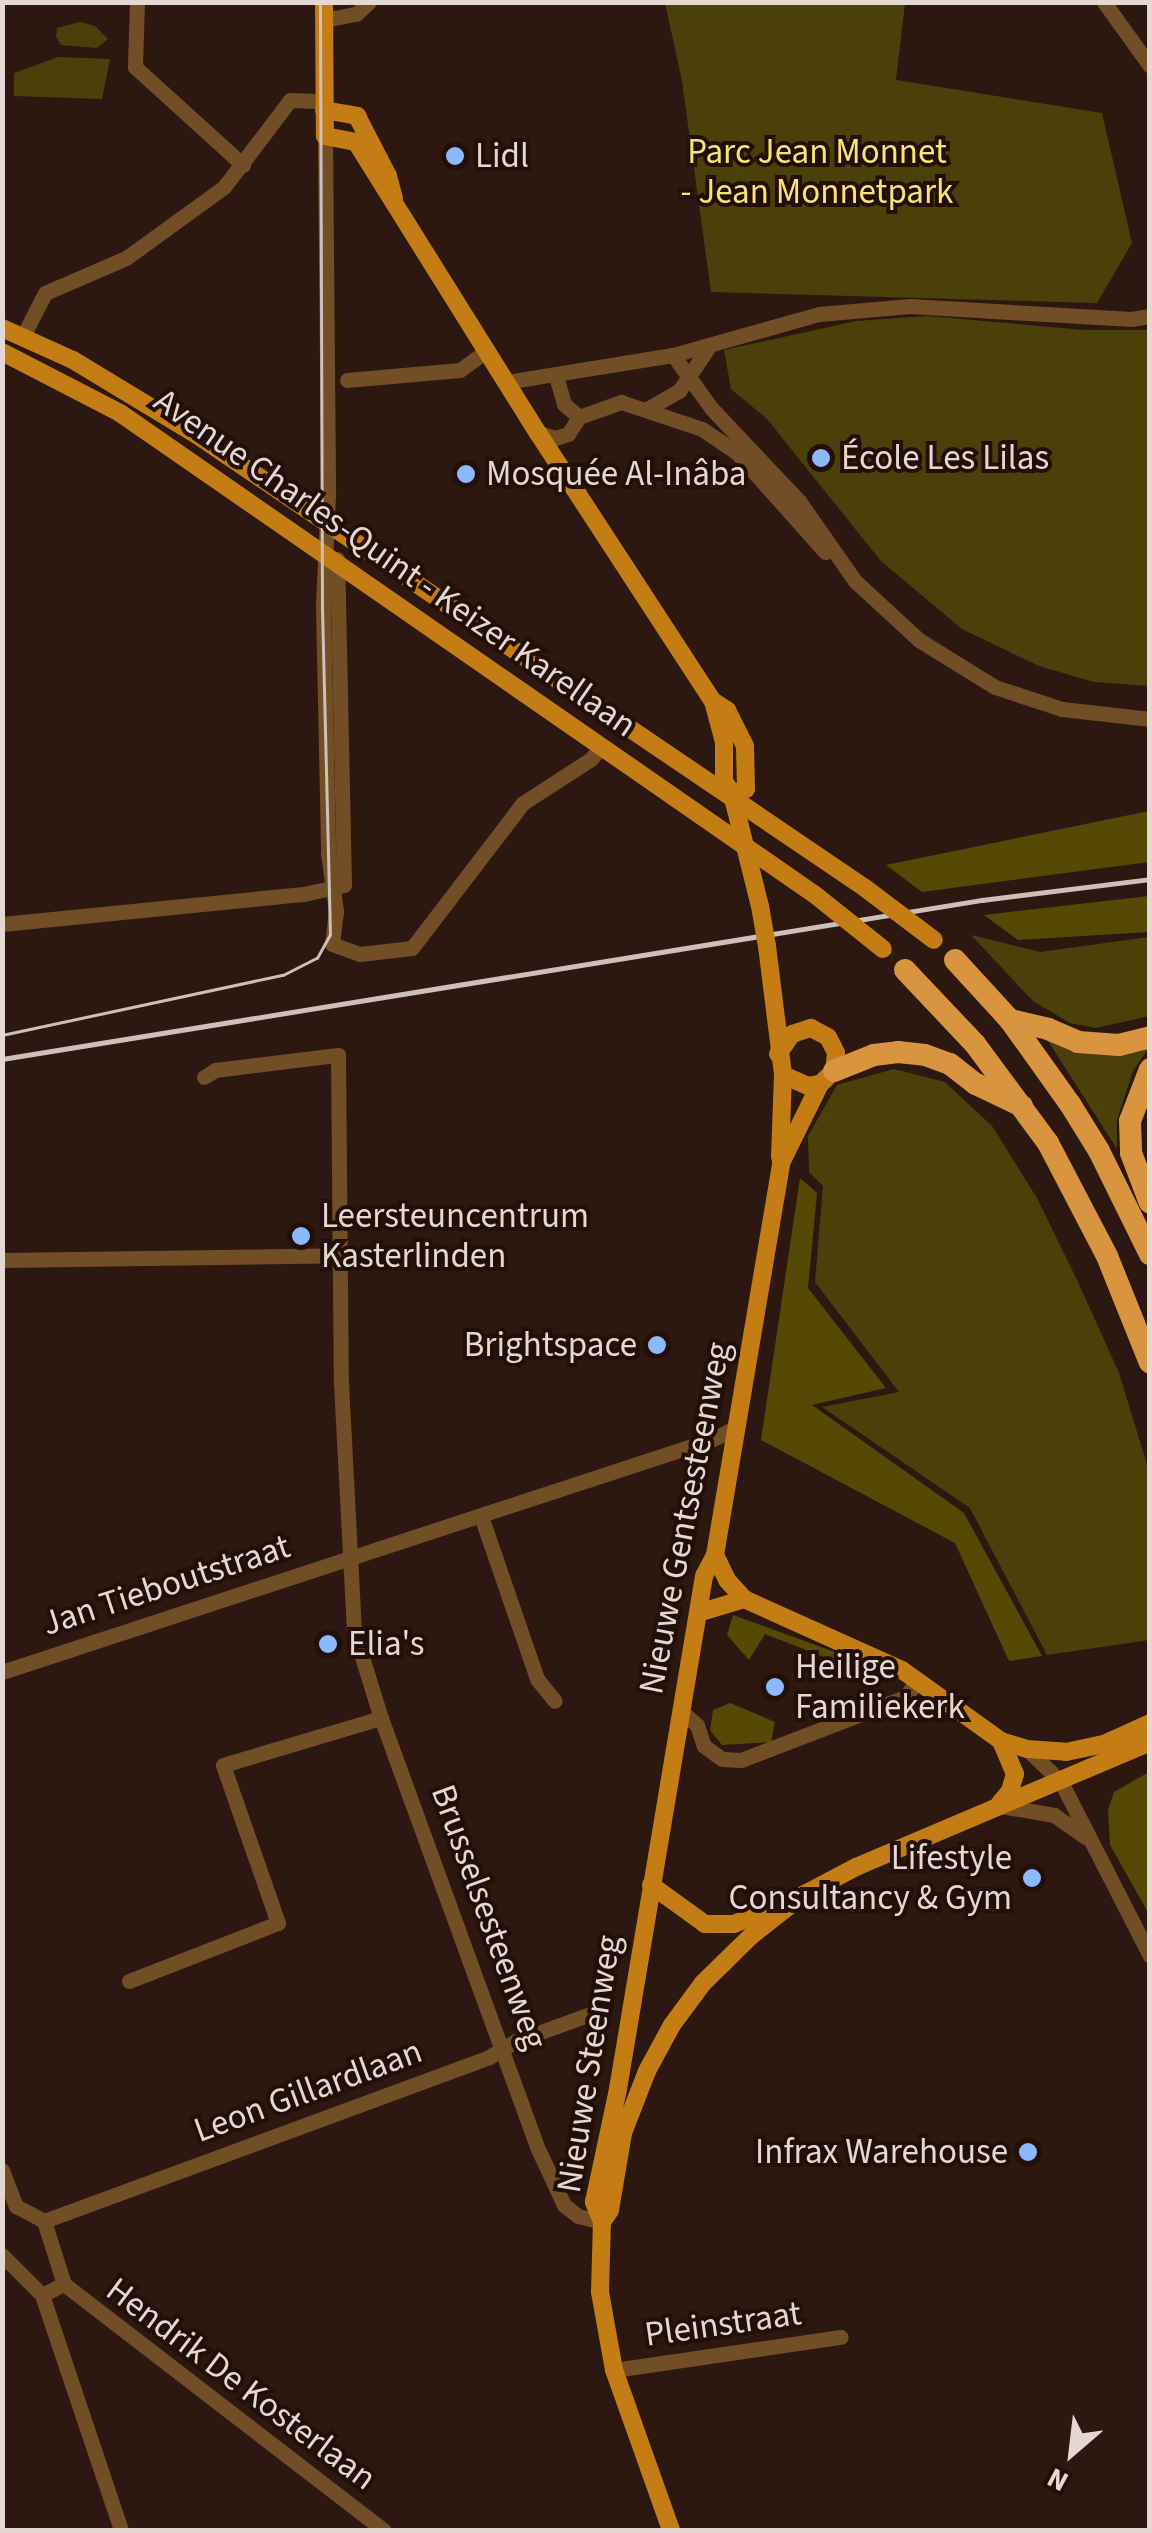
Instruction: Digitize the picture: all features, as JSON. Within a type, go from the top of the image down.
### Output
[{"type":"highway","points":[[955,960],[1010,1020],[1099,1151],[1150,1254]]},
{"type":"highway","points":[[904,970],[975,1044],[1025,1108],[1083,1206],[1150,1362]]},
{"type":"highway","points":[[1010,1020],[1101,1044],[1150,1037]]},
{"type":"highway","points":[[827,1078],[874,1056],[898,1052],[925,1055],[950,1064],[976,1084],[1025,1108]]},
{"type":"highway","points":[[1150,1069],[1130,1122],[1131,1153],[1150,1203]]},
{"type":"main road","points":[[324,11],[324,136],[356,142],[538,433],[713,701],[726,710],[745,746],[746,788],[732,794],[760,906],[778,1054],[783,1076],[808,1086],[827,1078],[834,1046],[810,1028],[792,1034],[778,1054]]},
{"type":"main road","points":[[324,106],[357,116],[388,176],[396,206]]},
{"type":"main road","name":"Avenue Charles-Quint - Keizer Karellaan","points":[[2,328],[128,392],[328,522],[732,794],[865,888],[955,960]]},
{"type":"main road","name":"Avenue Charles-Quint - Keizer Karellaan","points":[[2,352],[120,412],[743,842],[814,894],[904,970]]},
{"type":"main road","name":"Nieuwe Gentsesteenweg","points":[[651,1885],[704,1576],[715,1555],[781,1163],[783,1076]]},
{"type":"main road","name":"Nieuwe Gentsesteenweg","points":[[781,1163],[827,1078]]},
{"type":"main road","points":[[715,1555],[727,1580],[744,1599],[918,1680],[1000,1742],[1066,1752],[1104,1744],[1150,1724]]},
{"type":"main road","points":[[698,1613],[744,1599]]},
{"type":"main road","points":[[997,1806],[1010,1791],[1015,1774],[1000,1742]]},
{"type":"main road","points":[[651,1885],[692,1919],[720,1926],[754,1918],[856,1866],[1150,1742]]},
{"type":"main road","name":"Nieuwe Steenweg","points":[[602,2222],[594,2202],[651,1885]]},
{"type":"main road","name":"Nieuwe Steenweg","points":[[602,2222],[610,2210],[623,2133],[647,2071],[672,2025],[703,1983],[751,1936],[803,1895]]},
{"type":"main road","points":[[602,2222],[600,2292],[614,2370],[672,2530]]},
{"type":"street","points":[[136,2],[135,67],[243,164]]},
{"type":"street","points":[[324,11],[356,14],[369,2]]},
{"type":"street","points":[[1104,2],[1150,66]]},
{"type":"street","points":[[23,336],[45,292],[126,258],[224,187],[290,100],[324,106]]},
{"type":"street","points":[[324,136],[328,522],[333,562],[325,739],[328,853],[339,887],[332,944],[360,954],[412,948],[523,802],[591,759],[601,746]]},
{"type":"street","points":[[506,382],[556,376],[652,355],[673,355],[819,314],[910,306],[1100,318],[1150,316]]},
{"type":"street","points":[[649,408],[679,391],[710,344]]},
{"type":"street","points":[[348,380],[460,370],[486,351]]},
{"type":"street","points":[[673,355],[712,409],[798,502],[847,571]]},
{"type":"street","points":[[556,376],[564,404],[578,418]]},
{"type":"street","points":[[538,433],[555,438],[568,434],[578,418],[622,402],[649,408],[702,430],[736,452],[888,616],[944,658],[995,687],[1062,709],[1150,718]]},
{"type":"street","points":[[2,924],[339,887]]},
{"type":"street","name":"Brusselsesteenweg","points":[[204,1076],[215,1070],[338,1055],[354,1631],[381,1718],[564,2206],[578,2216],[602,2222]]},
{"type":"street","points":[[2,1260],[343,1255]]},
{"type":"street","name":"Jan Tieboutstraat","points":[[2,1672],[481,1516],[737,1427]]},
{"type":"street","points":[[481,1516],[537,1679],[555,1701]]},
{"type":"street","points":[[682,1712],[697,1725],[704,1746],[722,1759],[741,1760],[905,1697],[918,1680]]},
{"type":"street","points":[[129,1980],[278,1924],[224,1765],[381,1718]]},
{"type":"street","points":[[1027,1749],[1061,1782],[1150,1956]]},
{"type":"street","points":[[997,1806],[1035,1808],[1054,1815],[1087,1839]]},
{"type":"street","name":"Leon Gillardlaan","points":[[44,2221],[590,2014]]},
{"type":"street","points":[[2,2170],[9,2209],[44,2221]]},
{"type":"street","name":"Hendrik De Kosterlaan","points":[[44,2221],[64,2284],[383,2530]]},
{"type":"street","points":[[2,2254],[42,2295],[122,2530]]},
{"type":"street","name":"Hendrik De Kosterlaan","points":[[42,2295],[64,2284]]},
{"type":"street","name":"Pleinstraat","points":[[614,2370],[841,2337]]},
{"type":"green space","name":"Parc Jean Monnet - Jean Monnetpark","points":[[665,3],[905,3],[896,80],[1102,113],[1132,243],[1097,303],[711,292],[682,81]]},
{"type":"green space","points":[[80,22],[95,26],[108,39],[97,48],[61,45],[56,37],[57,28]]},
{"type":"green space","points":[[58,57],[110,59],[102,99],[14,96],[14,73]]},
{"type":"green space","points":[[927,316],[1085,330],[1149,330],[1149,686],[1094,682],[1039,666],[962,629],[881,561],[767,419],[731,389],[724,350],[856,321]]},
{"type":"green space","points":[[971,935],[1040,952],[1149,937],[1149,1016],[1096,1028],[1070,1023],[1033,1001]]},
{"type":"green space","points":[[1045,1036],[1149,1048],[1133,1071],[1117,1120],[1117,1149]]},
{"type":"green space","points":[[894,1069],[945,1082],[992,1126],[1037,1198],[1119,1373],[1149,1471],[1149,1640],[1047,1655],[970,1508],[822,1407],[899,1392],[815,1282],[823,1186],[809,1172],[808,1136],[837,1085]]},
{"type":"shaded area","points":[[1149,811],[1149,862],[922,892],[886,865]]},
{"type":"shaded area","points":[[1149,896],[1149,932],[1018,940],[984,915]]},
{"type":"shaded area","points":[[800,1178],[817,1193],[808,1288],[886,1388],[812,1405],[964,1513],[1042,1656],[1009,1661],[955,1543],[761,1440]]},
{"type":"shaded area","points":[[733,1615],[835,1652],[837,1662],[765,1634],[749,1660],[727,1635]]},
{"type":"shaded area","points":[[730,1703],[775,1722],[771,1742],[722,1745],[710,1730],[713,1710]]},
{"type":"shaded area","points":[[1149,1772],[1149,1914],[1110,1845],[1108,1810],[1114,1792]]},
{"type":"tram line","points":[[2,1035],[283,975],[317,958],[330,935],[322,606],[320,2]]},
{"type":"railway","points":[[2,1059],[982,900],[1150,879]]},
{"type":"place","name":"Lidl","points":[[455,156]]},
{"type":"place","name":"École Les Lilas","points":[[821,458]]},
{"type":"place","name":"Mosquée Al-Inâba","points":[[466,474]]},
{"type":"place","name":"Leersteuncentrum Kasterlinden","points":[[301,1236]]},
{"type":"place","name":"Brightspace","points":[[657,1345]]},
{"type":"place","name":"Elia's","points":[[328,1644]]},
{"type":"place","name":"Heilige Familiekerk","points":[[775,1687]]},
{"type":"place","name":"Lifestyle Consultancy & Gym","points":[[1032,1878]]},
{"type":"place","name":"Infrax Warehouse","points":[[1028,2152]]}]
